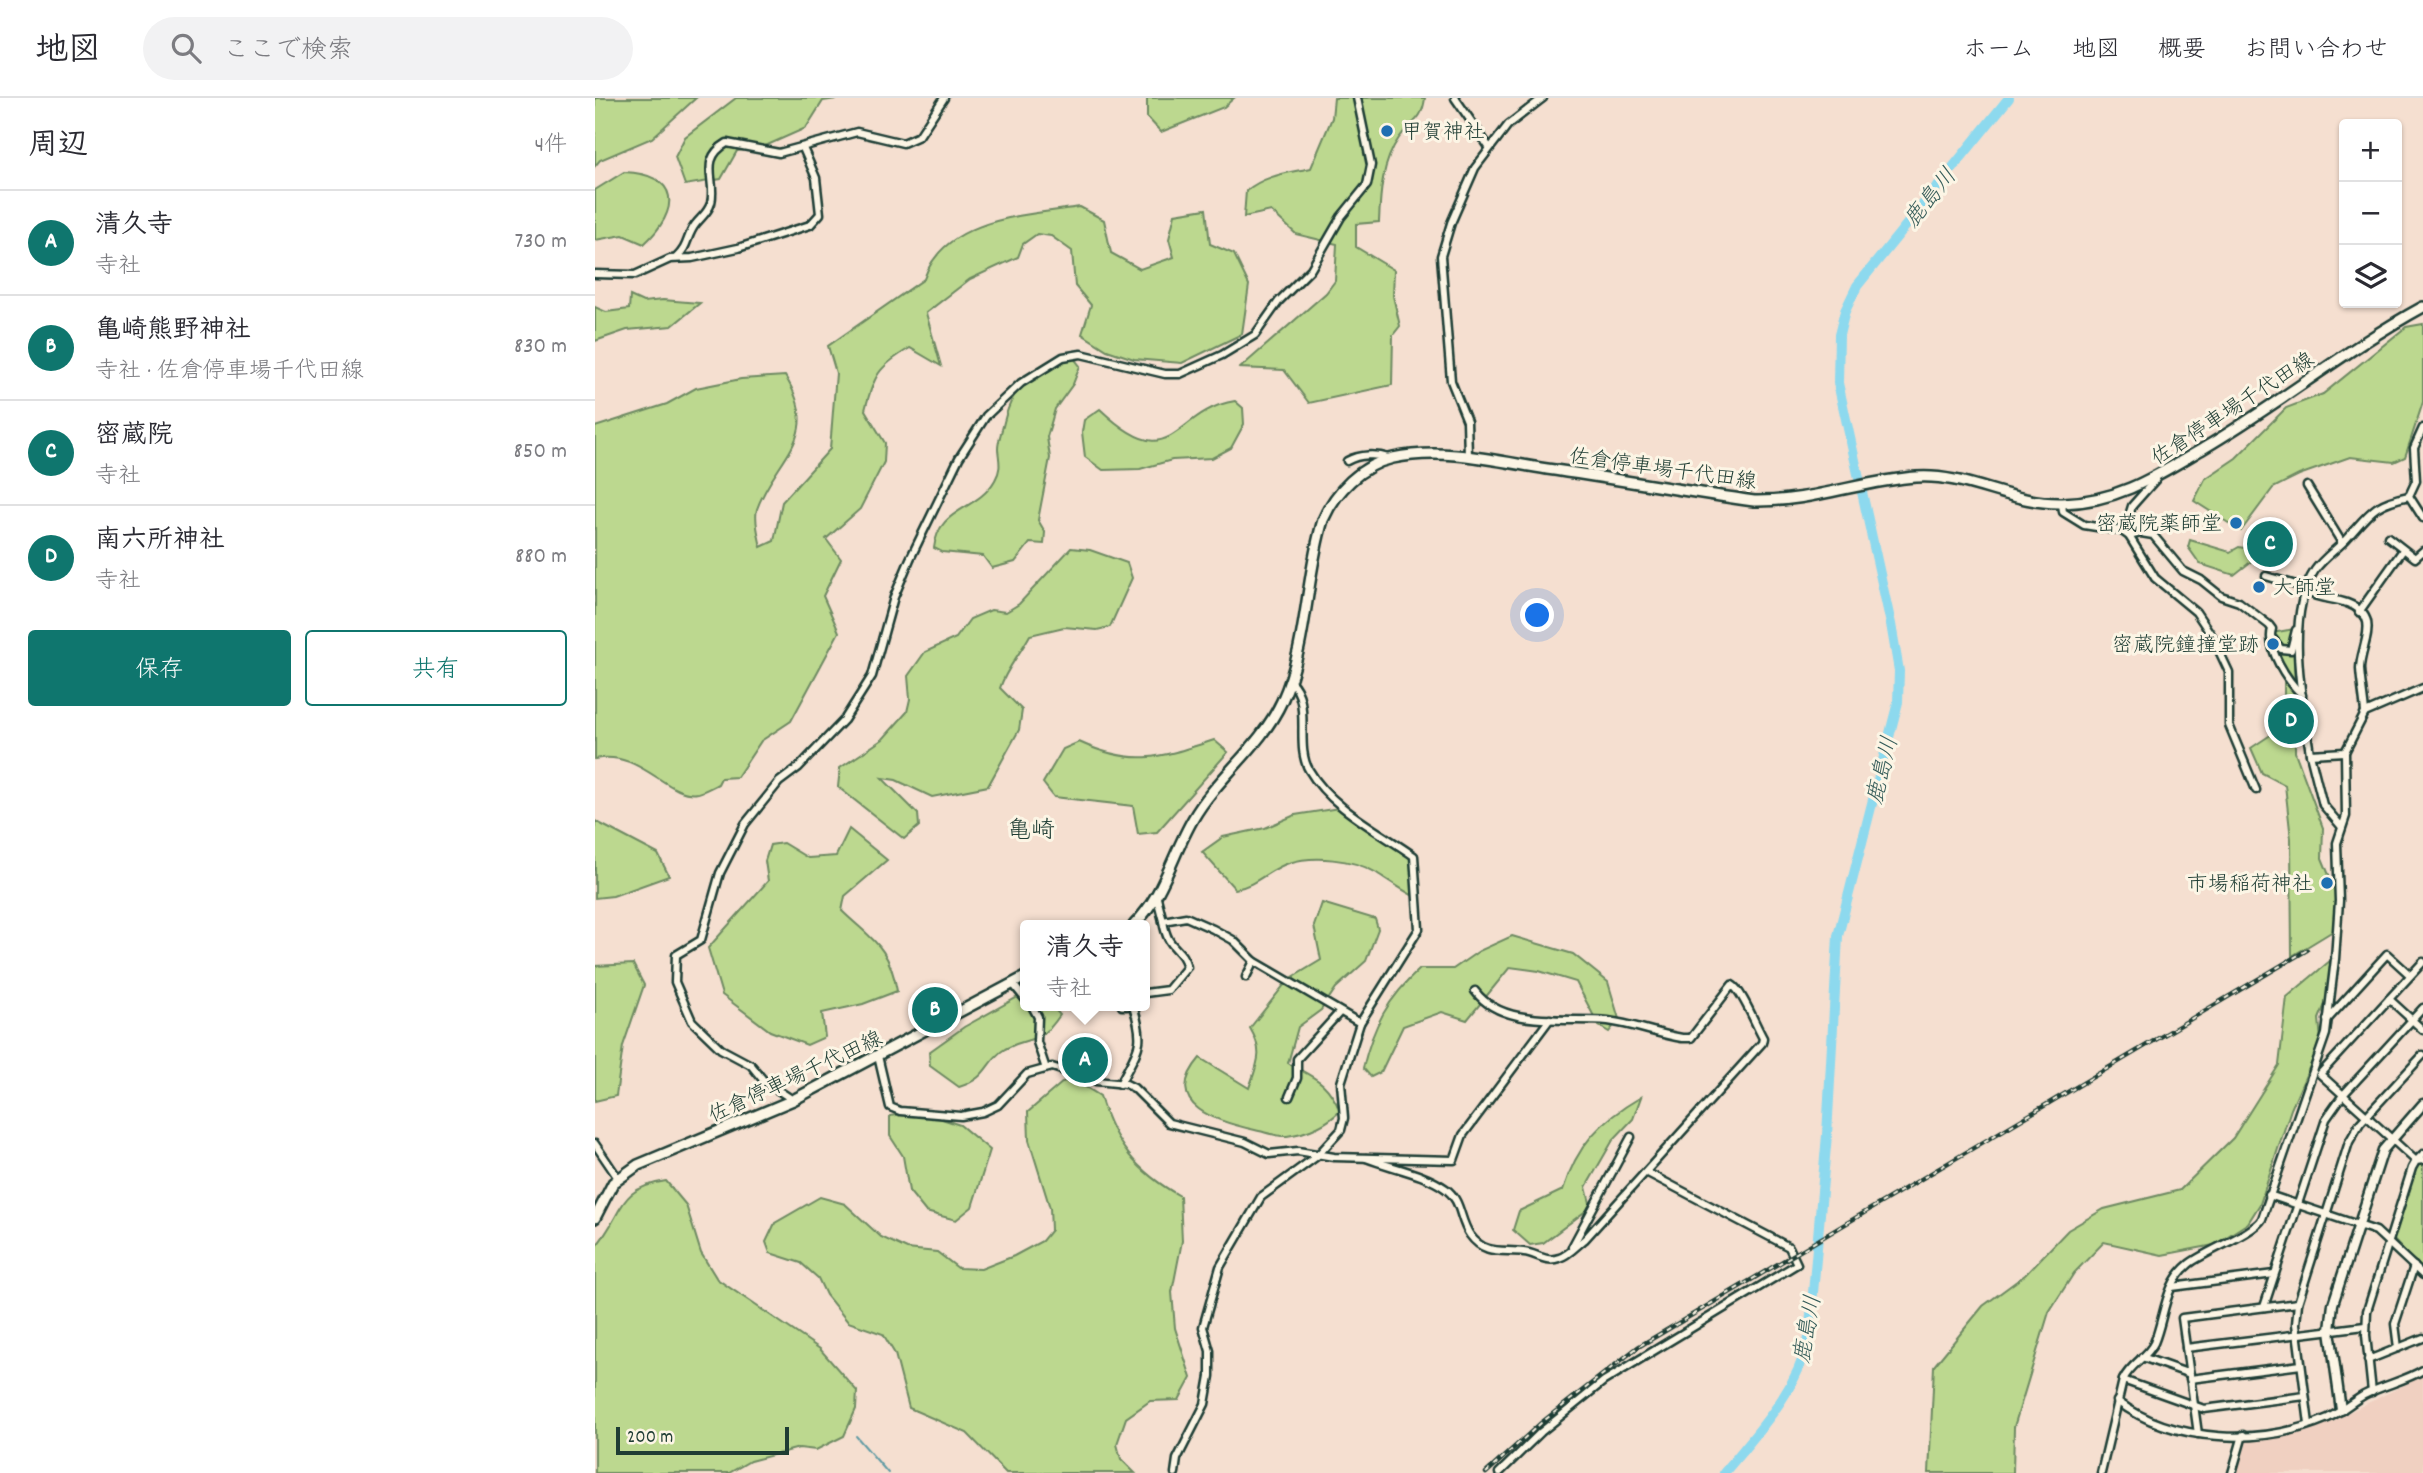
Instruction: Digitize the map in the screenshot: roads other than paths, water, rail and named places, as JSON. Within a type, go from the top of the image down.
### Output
[{"type":"main road","name":"佐倉停車場千代田線","points":[[1138,920],[1157,898],[1194,818],[1260,738],[1290,681],[1303,627],[1318,537],[1326,513],[1346,485],[1390,459],[1427,455],[1468,456],[1754,500],[1789,501],[1930,476],[2061,504],[2099,499],[2156,479],[2238,430],[2356,348],[2423,307]]},
{"type":"main road","name":"佐倉停車場千代田線","points":[[595,1218],[605,1193],[618,1178],[638,1165],[793,1100],[1020,980]]},
{"type":"street","points":[[676,258],[690,242],[695,226],[708,212],[712,192],[710,165],[722,145],[727,143],[779,153],[857,132],[903,143],[912,140],[927,127],[944,98]]},
{"type":"street","points":[[793,1100],[764,1080],[751,1065],[721,1049],[703,1034],[692,1021],[675,982],[677,955],[701,940],[705,917],[731,846],[760,803],[844,720],[862,694],[880,658],[894,597],[910,559],[959,458],[986,416],[1021,383],[1063,357],[1081,354],[1165,374],[1179,374],[1222,355],[1255,335],[1279,301],[1311,269],[1341,217],[1367,185],[1371,165],[1357,98]]},
{"type":"street","points":[[1455,98],[1489,147]]},
{"type":"street","points":[[1468,456],[1467,421],[1451,381],[1441,256],[1457,205],[1475,168],[1508,125],[1543,98]]},
{"type":"street","points":[[595,274],[635,275],[676,258],[738,248],[810,225],[820,214],[816,178],[803,148]]},
{"type":"street","points":[[2061,504],[2063,512],[2084,526],[2126,534],[2153,535],[2183,570],[2221,596],[2239,602],[2272,630],[2276,646],[2291,650],[2305,590],[2315,570],[2377,505],[2409,496],[2416,481],[2414,448],[2423,428]]},
{"type":"street","points":[[1347,461],[1354,457],[1381,455],[1390,459]]},
{"type":"street","points":[[2156,479],[2132,506],[2126,534],[2155,578],[2174,591],[2196,612],[2218,645],[2229,671],[2229,725],[2256,790]]},
{"type":"street","points":[[2307,486],[2342,543]]},
{"type":"street","points":[[2409,496],[2423,518]]},
{"type":"street","points":[[2388,537],[2415,558],[2423,551]]},
{"type":"street","points":[[2359,612],[2403,550]]},
{"type":"street","points":[[2101,1473],[2123,1380],[2129,1368],[2154,1343],[2172,1287],[2190,1263],[2234,1236],[2258,1226],[2303,1094],[2324,1044],[2335,960],[2339,901],[2336,867],[2341,826],[2346,816],[2345,752],[2365,713],[2360,668],[2369,632],[2359,612],[2347,603],[2266,576]]},
{"type":"street","points":[[2300,616],[2302,695],[2310,754],[2323,805],[2341,826]]},
{"type":"street","points":[[2272,630],[2269,642],[2286,679],[2302,695]]},
{"type":"street","points":[[1175,1473],[1177,1459],[1206,1404],[1210,1351],[1203,1327],[1220,1267],[1261,1197],[1318,1156],[1341,1130],[1344,1118],[1341,1083],[1360,1023],[1419,929],[1413,856],[1338,803],[1311,774],[1307,766],[1299,691],[1290,681]]},
{"type":"street","points":[[2365,713],[2423,688]]},
{"type":"street","points":[[2310,754],[2345,752]]},
{"type":"street","points":[[1150,992],[1168,990],[1187,967],[1185,959],[1166,940],[1157,898]]},
{"type":"street","points":[[1163,921],[1193,919],[1233,940],[1254,961],[1360,1023]]},
{"type":"street","points":[[2326,1021],[2387,954],[2410,975]]},
{"type":"street","points":[[1245,976],[1254,961]]},
{"type":"street","points":[[2419,1161],[2320,1074],[2423,961]]},
{"type":"street","points":[[1013,984],[1020,993]]},
{"type":"street","points":[[1366,1158],[1446,1189],[1460,1205],[1463,1222],[1472,1237],[1482,1246],[1503,1254],[1525,1252],[1541,1259],[1557,1259],[1585,1239],[1762,1043],[1742,993],[1732,985],[1691,1038],[1657,1034],[1610,1021],[1528,1018],[1483,1002],[1475,991]]},
{"type":"street","points":[[2389,999],[2423,1030]]},
{"type":"street","points":[[2264,1307],[2318,1136],[2330,1112],[2423,1008]]},
{"type":"street","points":[[1035,1011],[1038,1017],[1037,1042],[1045,1066]]},
{"type":"street","points":[[1120,1084],[1142,1033],[1135,1011]]},
{"type":"street","points":[[1289,1097],[1297,1078],[1297,1059],[1339,1013]]},
{"type":"street","points":[[878,1056],[893,1110],[961,1116],[983,1112],[997,1105],[1027,1074],[1045,1066],[1096,1081],[1135,1088],[1168,1123],[1245,1142],[1269,1154],[1298,1151],[1318,1156],[1454,1160],[1463,1135],[1550,1019]]},
{"type":"street","points":[[2309,1424],[2297,1334],[2298,1303],[2349,1142],[2367,1116],[2423,1055]]},
{"type":"street","points":[[2341,1410],[2330,1330],[2333,1304],[2383,1150],[2423,1104]]},
{"type":"street","points":[[1571,1249],[1631,1137]]},
{"type":"street","points":[[595,1144],[618,1178]]},
{"type":"street","points":[[2372,1392],[2365,1325],[2389,1241],[2423,1153]]},
{"type":"street","points":[[1499,1473],[1541,1432],[1604,1381],[1797,1264],[1789,1247],[1646,1172]]},
{"type":"street","points":[[2269,1195],[2376,1231],[2423,1275]]},
{"type":"street","points":[[2398,1348],[2395,1324],[2414,1266]]},
{"type":"street","points":[[2172,1287],[2274,1274]]},
{"type":"street","points":[[2197,1434],[2182,1318],[2298,1303]]},
{"type":"street","points":[[2186,1348],[2365,1325]]},
{"type":"street","points":[[2368,1360],[2423,1338]]},
{"type":"street","points":[[2142,1357],[2190,1377],[2301,1365]]},
{"type":"street","points":[[2117,1401],[2130,1410],[2171,1428],[2197,1434],[2243,1434],[2309,1424],[2423,1370]]},
{"type":"street","points":[[2123,1380],[2204,1409],[2305,1396]]},
{"type":"street","points":[[2232,1473],[2243,1434]]},
{"type":"waterway","name":"鹿島川","points":[[1724,1473],[1786,1393],[1809,1338],[1827,1135],[1838,936],[1898,702],[1899,671],[1891,624],[1838,383],[1839,335],[1845,311],[1857,286],[2009,98]]},
{"type":"waterway","points":[[856,1436],[888,1473]]},
{"type":"railway","points":[[1486,1473],[1541,1423],[1638,1347],[2307,950]]},
{"type":"place","name":"甲賀神社","points":[[1387,131]]},
{"type":"place","name":"密蔵院薬師堂","points":[[2236,523]]},
{"type":"place","name":"密蔵院","points":[[2270,544]]},
{"type":"place","name":"大師堂","points":[[2259,587]]},
{"type":"place","name":"密蔵院鐘撞堂跡","points":[[2273,644]]},
{"type":"place","name":"南六所神社","points":[[2291,721]]},
{"type":"place","name":"市場稲荷神社","points":[[2327,883]]},
{"type":"place","name":"亀崎熊野神社","points":[[935,1010]]},
{"type":"place","name":"清久寺","points":[[1085,1060]]},
{"type":"district","name":"亀崎","points":[[1031,829]]}]
